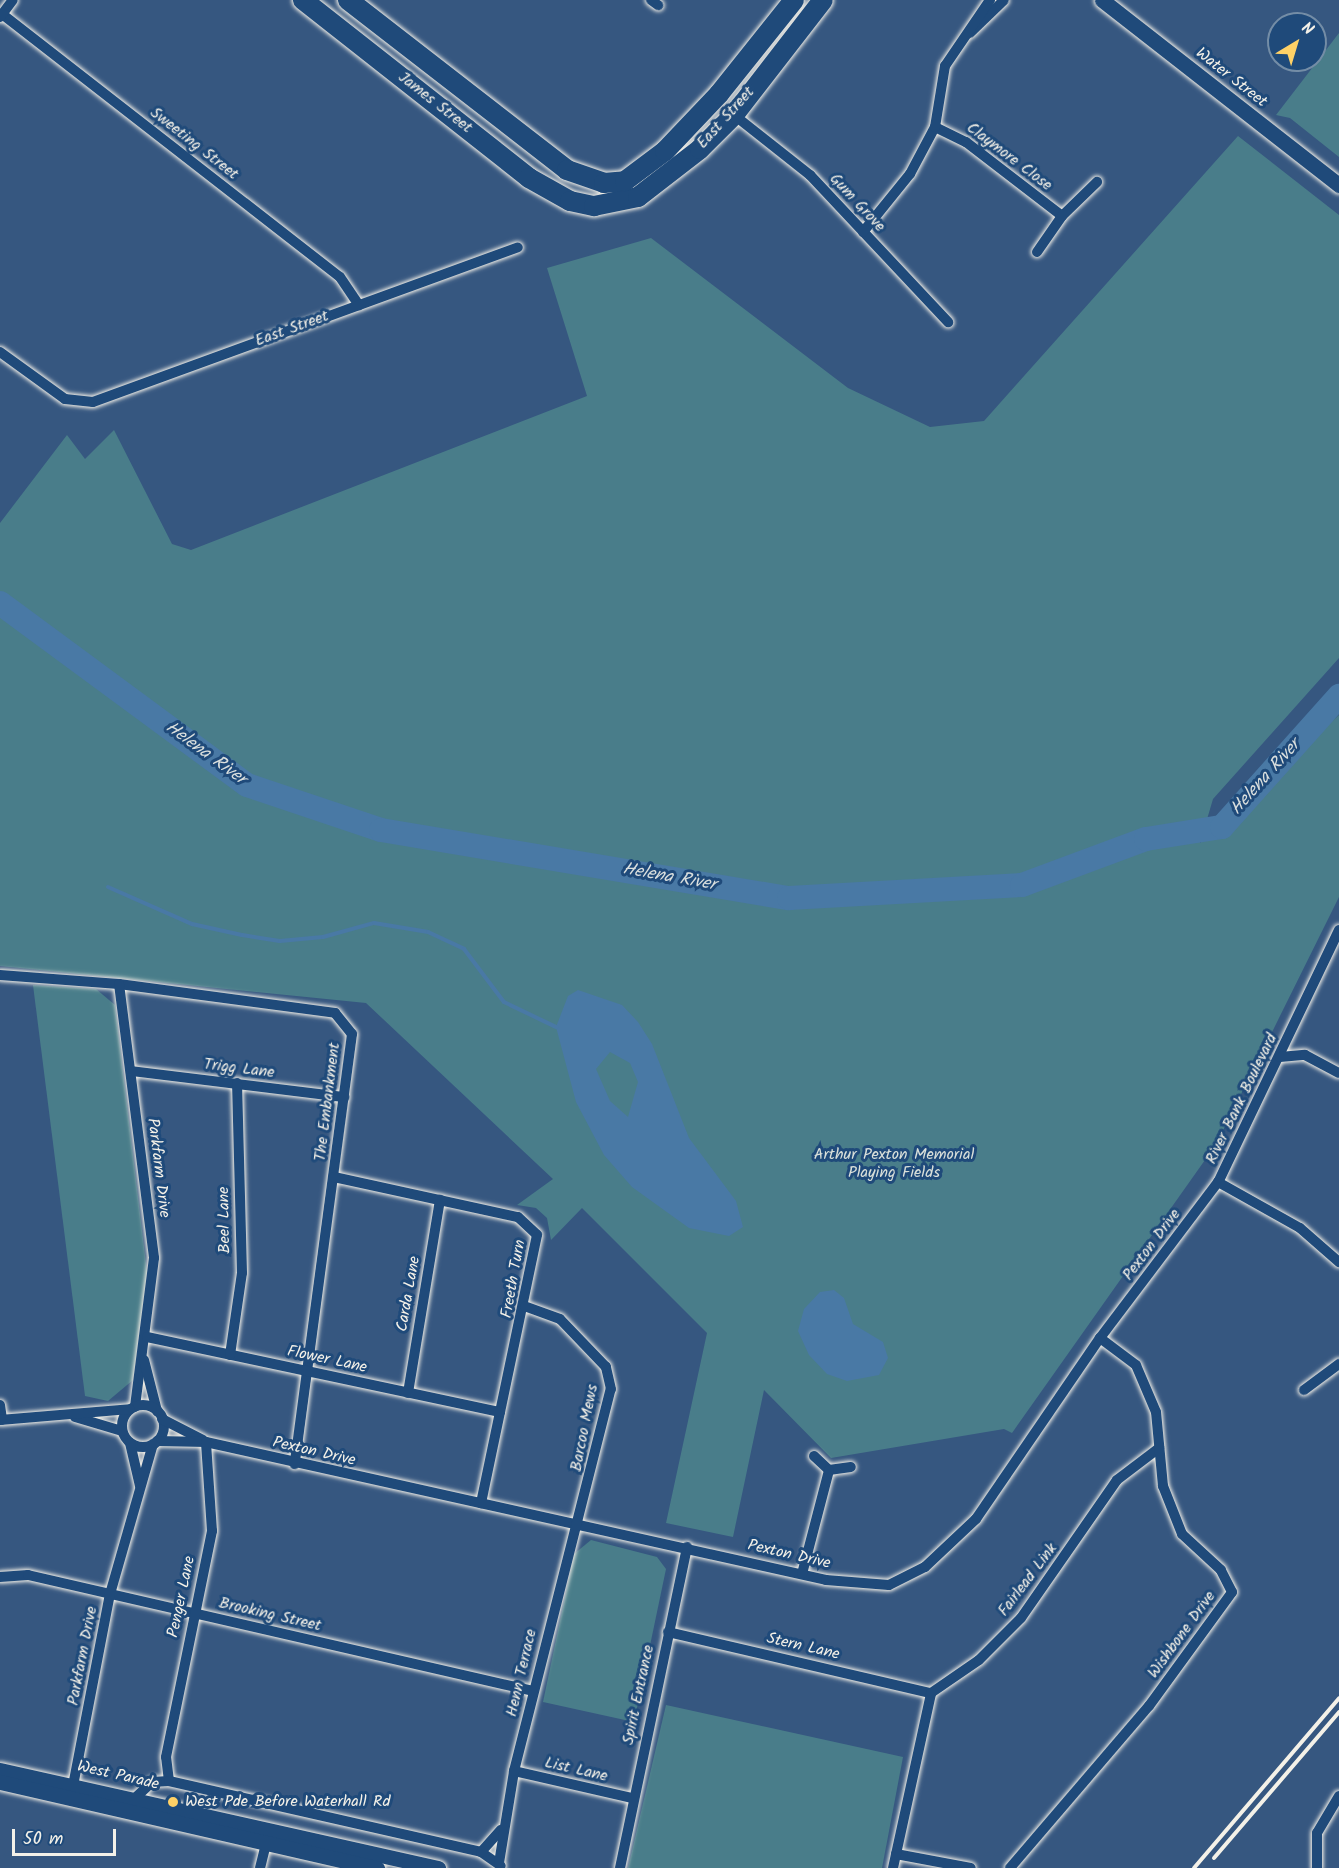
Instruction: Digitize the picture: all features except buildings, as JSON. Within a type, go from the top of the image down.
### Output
[{"type":"highway","name":"James Street","points":[[303,0],[529,178],[570,201]]},
{"type":"highway","name":"James Street","points":[[348,0],[567,170],[592,182]]},
{"type":"highway","name":"East Street","points":[[592,182],[625,181],[665,151],[719,94],[794,0]]},
{"type":"highway","name":"East Street","points":[[570,201],[594,206],[638,197],[734,115],[823,0]]},
{"type":"street","points":[[1,16],[13,0]]},
{"type":"street","points":[[863,232],[899,192],[935,127],[945,66],[970,33],[990,0]]},
{"type":"street","points":[[970,33],[1005,0]]},
{"type":"street","name":"Water Street","points":[[1102,0],[1339,185]]},
{"type":"street","name":"Sweeting Street","points":[[1,16],[340,277],[359,305]]},
{"type":"street","name":"Gum Grove","points":[[734,115],[810,175],[948,322]]},
{"type":"street","name":"Claymore Close","points":[[935,127],[966,142],[1062,216]]},
{"type":"street","points":[[1037,252],[1062,216],[1097,182]]},
{"type":"street","name":"East Street","points":[[0,352],[65,399],[93,402],[518,247]]},
{"type":"street","name":"River Bank Boulevard","points":[[1339,930],[1218,1182],[1300,1228],[1339,1262]]},
{"type":"street","name":"The Embankment","points":[[0,975],[119,984],[335,1013],[352,1034],[310,1372],[295,1464]]},
{"type":"street","name":"Parkfarm Drive","points":[[119,984],[154,1258],[147,1337],[133,1408],[122,1431],[130,1443],[140,1486]]},
{"type":"street","points":[[1280,1057],[1305,1055],[1339,1073]]},
{"type":"street","name":"Trigg Lane","points":[[130,1071],[344,1097]]},
{"type":"street","name":"Beel Lane","points":[[230,1355],[242,1272],[237,1083]]},
{"type":"street","name":"Freeth Turn","points":[[334,1177],[518,1216],[537,1235],[525,1306],[481,1503]]},
{"type":"street","name":"Pexton Drive","points":[[155,1443],[206,1442],[295,1464],[687,1547],[802,1574],[889,1585],[926,1567],[976,1519],[1100,1338],[1218,1182]]},
{"type":"street","name":"Carda Lane","points":[[408,1393],[440,1200]]},
{"type":"street","name":"Barcoo Mews","points":[[525,1306],[561,1319],[610,1377],[583,1510],[573,1524]]},
{"type":"street","name":"Flower Lane","points":[[147,1337],[500,1412]]},
{"type":"street","name":"Wishbone Drive","points":[[1010,1868],[1149,1706],[1232,1592],[1221,1570],[1182,1534],[1163,1486],[1156,1412],[1136,1365],[1100,1338]]},
{"type":"street","name":"Parkfarm Drive","points":[[72,1791],[110,1594],[140,1486],[155,1443],[160,1415],[143,1356]]},
{"type":"street","points":[[1304,1390],[1339,1364]]},
{"type":"street","points":[[0,1405],[1,1420],[133,1408],[160,1415]]},
{"type":"street","points":[[69,1415],[122,1431]]},
{"type":"street","name":"Pexton Drive","points":[[160,1415],[206,1442]]},
{"type":"street","name":"Penger Lane","points":[[169,1781],[166,1757],[212,1531],[206,1442]]},
{"type":"street","points":[[130,1443],[155,1443]]},
{"type":"street","name":"Fairlead Link","points":[[931,1693],[979,1660],[1021,1618],[1117,1480],[1159,1448]]},
{"type":"street","points":[[814,1456],[829,1470]]},
{"type":"street","points":[[829,1470],[851,1467]]},
{"type":"street","points":[[802,1574],[829,1470]]},
{"type":"street","name":"Henn Terrace","points":[[501,1866],[501,1830],[573,1524]]},
{"type":"street","name":"Spirit Entrance","points":[[620,1868],[621,1850],[687,1547]]},
{"type":"street","name":"Brooking Street","points":[[0,1577],[28,1575],[533,1690]]},
{"type":"street","name":"Stern Lane","points":[[668,1632],[931,1693]]},
{"type":"street","points":[[893,1868],[931,1693]]},
{"type":"street","name":"Penger Lane","points":[[134,1799],[152,1782],[166,1757]]},
{"type":"street","name":"West Parade","points":[[0,1770],[72,1791],[268,1836],[438,1868]]},
{"type":"street","name":"List Lane","points":[[514,1771],[632,1798]]},
{"type":"street","points":[[152,1782],[169,1781],[481,1852],[501,1866]]},
{"type":"street","name":"West Parade","points":[[0,1782],[134,1799],[376,1868]]},
{"type":"street","points":[[1317,1868],[1317,1833],[1339,1796]]},
{"type":"street","name":"Henn Terrace","points":[[481,1852],[501,1830]]},
{"type":"street","points":[[260,1868],[268,1836]]},
{"type":"street","name":"Spirit Entrance","points":[[613,1868],[621,1850]]},
{"type":"street","points":[[896,1854],[971,1868]]},
{"type":"green space","points":[[1339,33],[1339,157],[1290,118],[1276,115],[1309,72],[1327,72],[1327,49]]},
{"type":"green space","name":"Arthur Pexton Memorial Playing Fields","points":[[1238,136],[1339,215],[1339,658],[1213,799],[1200,843],[1339,715],[1339,897],[1217,1143],[1012,1433],[1004,1429],[831,1458],[764,1390],[733,1537],[666,1523],[707,1333],[582,1208],[551,1240],[547,1218],[536,1208],[517,1205],[553,1179],[366,1003],[0,966],[0,523],[67,435],[85,459],[114,430],[172,544],[191,550],[587,396],[547,268],[651,238],[848,388],[930,427],[984,421]]},
{"type":"green space","points":[[33,985],[96,989],[115,1005],[147,1272],[133,1380],[108,1401],[85,1396]]},
{"type":"green space","points":[[591,1540],[657,1557],[666,1569],[634,1722],[543,1702],[574,1554]]},
{"type":"green space","points":[[666,1705],[903,1757],[882,1868],[628,1868]]},
{"type":"water","points":[[578,990],[622,1005],[638,1022],[652,1044],[689,1138],[736,1201],[743,1227],[729,1236],[689,1228],[632,1187],[604,1155],[576,1102],[556,1027],[568,996]],"holes":[[[610,1052],[630,1063],[638,1082],[628,1117],[610,1101],[596,1069]]]},
{"type":"water","points":[[834,1290],[844,1298],[853,1324],[883,1342],[888,1358],[879,1375],[847,1381],[827,1374],[809,1355],[798,1331],[804,1309],[820,1292]]},
{"type":"waterway","name":"Helena River","points":[[0,603],[247,785],[381,830],[789,898],[1022,885],[1146,839],[1222,827],[1339,696]]},
{"type":"waterway","points":[[108,887],[192,924],[280,941],[323,937],[374,923],[428,932],[464,949],[504,1002],[556,1027]]},
{"type":"railway","points":[[1194,1868],[1339,1698]]},
{"type":"railway","points":[[1214,1858],[1339,1712]]},
{"type":"place","name":"West Pde Before Waterhall Rd","points":[[173,1802]]}]
